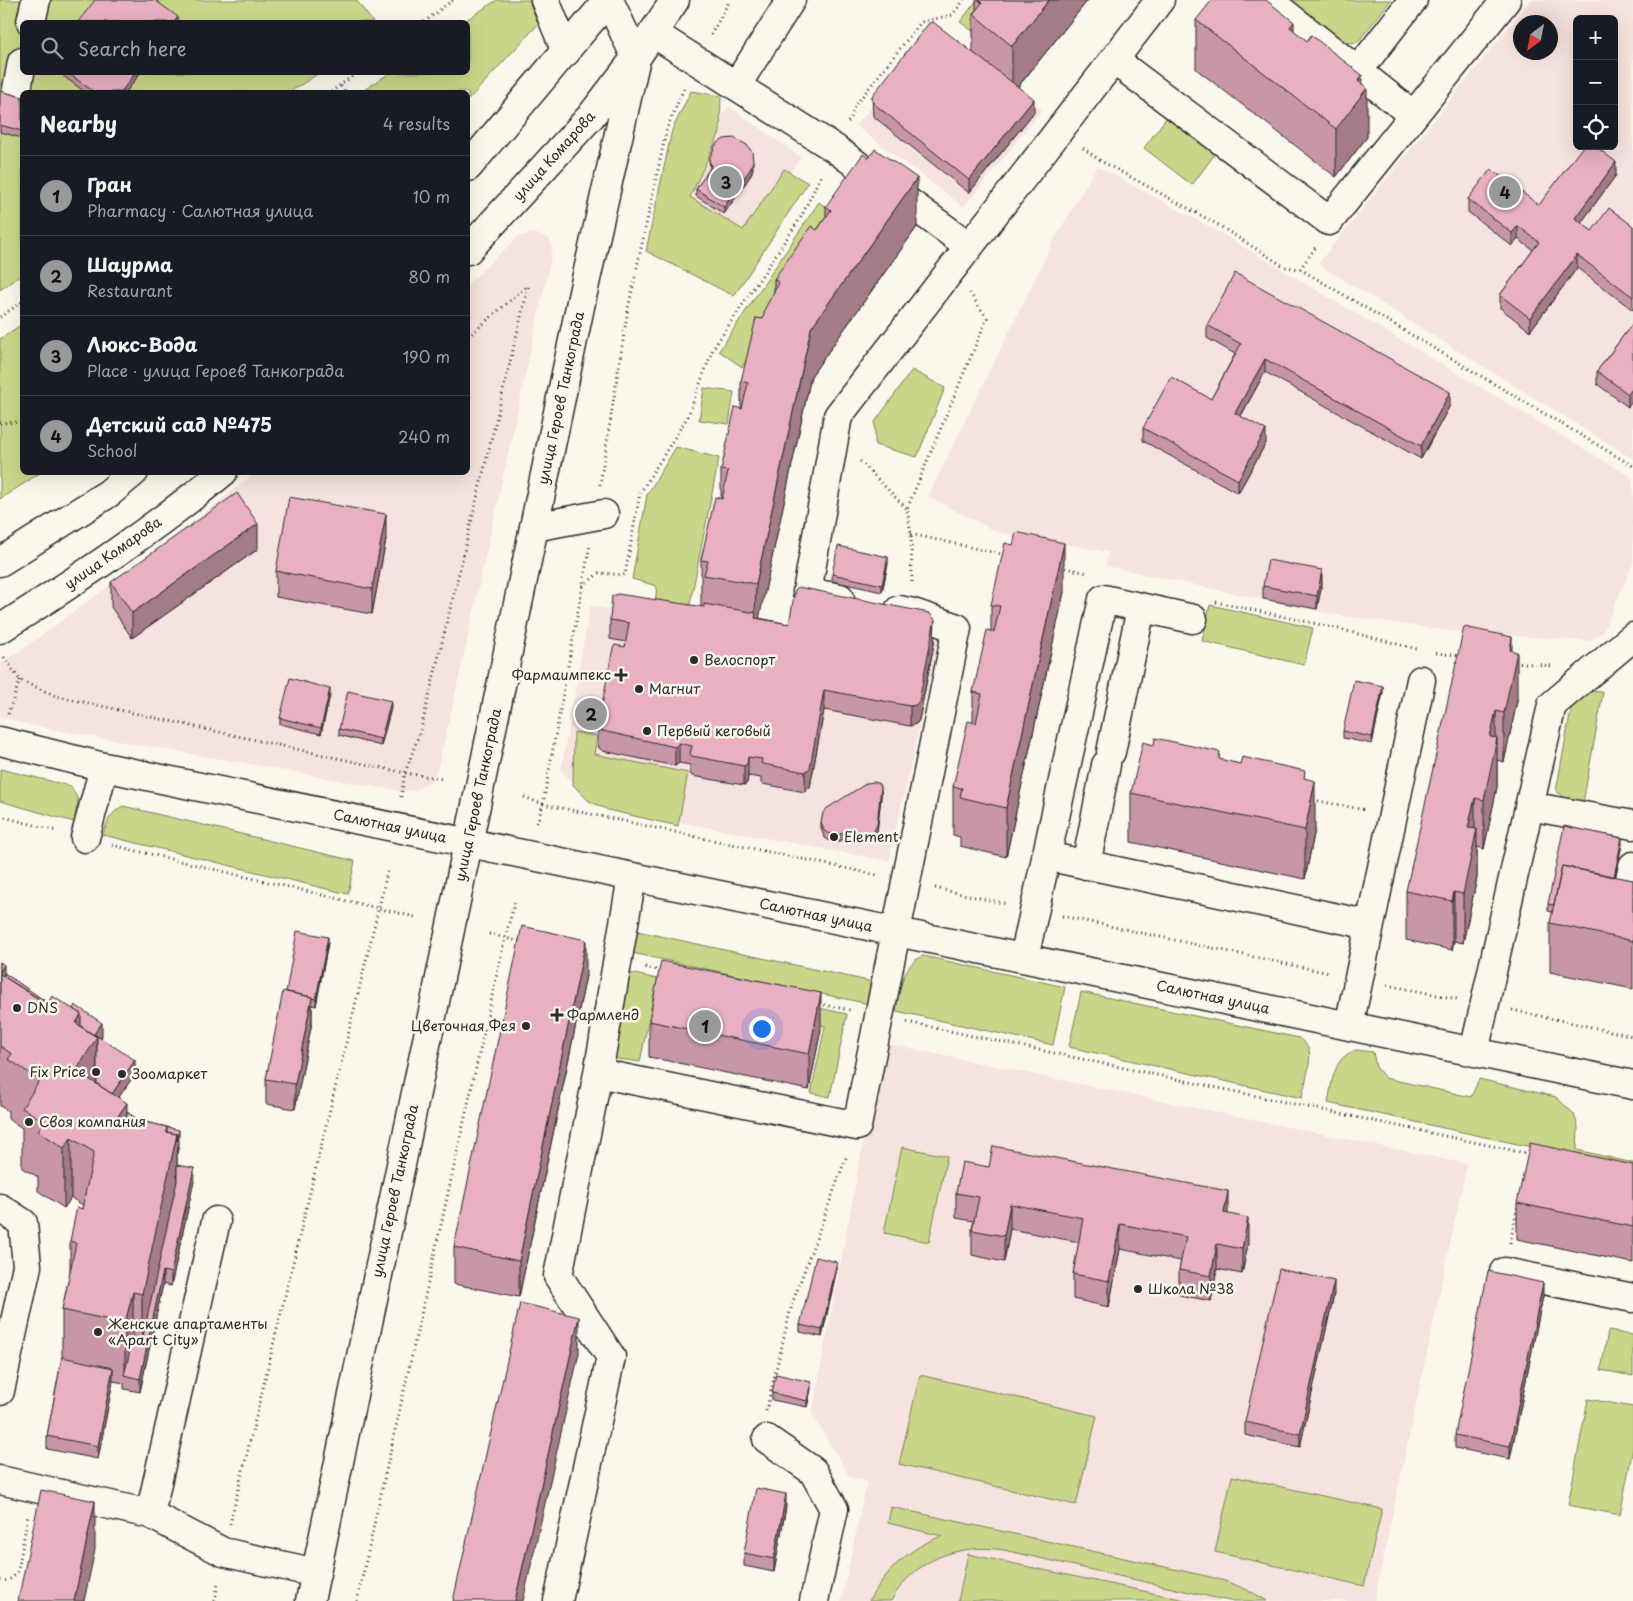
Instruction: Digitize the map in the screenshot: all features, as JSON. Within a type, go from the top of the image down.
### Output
[{"type":"main road","points":[[31,20],[36,0]]},
{"type":"main road","points":[[545,0],[566,52]]},
{"type":"main road","points":[[470,165],[608,0],[636,58]]},
{"type":"main road","name":"улица Героев Танкограда","points":[[310,1601],[582,297],[636,58],[675,0]]},
{"type":"main road","points":[[736,86],[791,0]]},
{"type":"main road","points":[[598,1073],[857,1126],[957,628],[913,613],[807,592],[838,416],[1160,0]]},
{"type":"main road","points":[[1268,0],[1413,115]]},
{"type":"main road","points":[[1357,72],[1413,0]]},
{"type":"main road","points":[[1114,60],[1329,221],[1506,0]]},
{"type":"main road","points":[[653,33],[834,148],[969,246]]},
{"type":"main road","name":"улица Комарова","points":[[470,248],[591,116],[636,58]]},
{"type":"main road","points":[[15,100],[20,73]]},
{"type":"main road","points":[[0,562],[108,493],[130,475]]},
{"type":"main road","name":"улица Комарова","points":[[0,629],[70,585],[198,493],[219,475]]},
{"type":"main road","points":[[534,527],[600,514]]},
{"type":"main road","points":[[1024,958],[1103,599],[1142,608],[1200,610]]},
{"type":"main road","points":[[1086,864],[1142,608]]},
{"type":"main road","points":[[1474,1052],[1552,705],[1633,637]]},
{"type":"main road","points":[[1349,1026],[1421,680]]},
{"type":"main road","name":"Салютная улица","points":[[0,741],[104,767],[1633,1085]]},
{"type":"main road","points":[[85,838],[104,767]]},
{"type":"main road","points":[[1529,806],[1633,825]]},
{"type":"main road","points":[[1046,856],[1370,925]]},
{"type":"main road","points":[[1633,866],[1628,891],[1633,892]]},
{"type":"main road","points":[[558,1601],[611,1357],[558,1276],[598,1073],[632,877]]},
{"type":"main road","points":[[0,1208],[23,1223],[27,1266],[0,1391]]},
{"type":"main road","points":[[150,1514],[216,1221]]},
{"type":"main road","points":[[1504,1272],[1633,1298]]},
{"type":"main road","points":[[766,1439],[813,1471],[834,1509],[814,1601]]},
{"type":"main road","points":[[0,1480],[150,1514],[224,1552],[316,1573]]},
{"type":"path","points":[[427,20],[453,0]]},
{"type":"path","points":[[710,36],[730,0]]},
{"type":"path","points":[[583,586],[599,573],[625,574],[640,493],[688,416],[712,349],[801,217],[857,103],[921,22],[952,15],[964,0]]},
{"type":"path","points":[[334,90],[354,75]]},
{"type":"path","points":[[536,823],[543,804],[583,586],[600,514],[628,309],[667,128],[685,85]]},
{"type":"path","points":[[341,86],[344,90]]},
{"type":"path","points":[[1060,130],[1101,162],[1215,223],[1285,266],[1300,269],[1633,466]]},
{"type":"path","points":[[1300,269],[1318,246]]},
{"type":"path","points":[[913,613],[911,534],[908,508],[987,318],[953,268]]},
{"type":"path","points":[[401,797],[405,773],[421,729],[529,284],[470,334]]},
{"type":"path","points":[[0,317],[20,303]]},
{"type":"path","points":[[0,424],[20,422]]},
{"type":"path","points":[[834,436],[908,508]]},
{"type":"path","points":[[911,534],[1006,555]]},
{"type":"path","points":[[1054,566],[1092,574]]},
{"type":"path","points":[[1200,610],[1331,628],[1419,650]]},
{"type":"path","points":[[1428,652],[1467,656]]},
{"type":"path","points":[[4,656],[20,680],[56,696],[405,773],[443,779]]},
{"type":"path","points":[[1506,661],[1594,671]]},
{"type":"path","points":[[7,715],[20,680]]},
{"type":"path","points":[[524,797],[543,804],[1034,910],[1633,1036]]},
{"type":"path","points":[[1305,798],[1393,815]]},
{"type":"path","points":[[0,816],[415,917]]},
{"type":"path","points":[[215,1601],[224,1552],[388,869]]},
{"type":"path","points":[[358,1601],[505,938],[515,901]]},
{"type":"path","points":[[489,934],[524,942]]},
{"type":"path","points":[[618,962],[666,972]]},
{"type":"path","points":[[811,1002],[1538,1155]]},
{"type":"path","points":[[766,1439],[763,1424],[792,1304],[857,1126]]},
{"type":"path","points":[[1526,1162],[1528,1153]]},
{"type":"path","points":[[1504,1272],[1519,1199]]},
{"type":"path","points":[[0,1580],[4,1582],[13,1578],[18,1571],[34,1488]]},
{"type":"shaded area","points":[[1531,0],[1633,0],[1633,459],[1318,264],[1513,22],[1513,60],[1558,60],[1558,15],[1519,15]]},
{"type":"shaded area","points":[[934,29],[1042,110],[964,207],[856,126]]},
{"type":"shaded area","points":[[728,106],[801,157],[740,247],[671,201]]},
{"type":"shaded area","points":[[1097,166],[1212,228],[1633,478],[1633,563],[1603,632],[1588,641],[1449,631],[1331,614],[1106,566],[1108,552],[997,532],[928,497],[1052,244]]},
{"type":"shaded area","points":[[534,233],[550,239],[552,253],[452,709],[437,770],[427,784],[415,790],[400,791],[35,726],[0,717],[0,664],[135,567],[252,475],[470,475],[470,282],[519,236]]},
{"type":"shaded area","points":[[590,606],[787,640],[940,634],[889,861],[673,821],[590,798],[561,771]]},
{"type":"shaded area","name":"Школа №38","points":[[882,1043],[1467,1164],[1374,1601],[841,1601],[867,1482],[850,1477],[812,1414]]},
{"type":"green space","points":[[0,0],[356,0],[371,20],[20,20],[20,75],[316,75],[293,90],[20,90],[20,275],[0,290]]},
{"type":"green space","points":[[497,0],[543,0],[542,20],[470,98],[470,90],[364,90],[387,75],[470,75],[470,20],[466,20]]},
{"type":"green space","points":[[977,0],[978,35],[960,22]]},
{"type":"green space","points":[[1284,0],[1391,0],[1358,42],[1340,44]]},
{"type":"green space","points":[[691,91],[721,96],[720,132],[690,197],[743,230],[784,169],[808,183],[734,296],[646,251],[672,130]]},
{"type":"green space","points":[[1167,117],[1215,154],[1192,185],[1144,148]]},
{"type":"green space","points":[[819,202],[840,217],[742,367],[719,351]]},
{"type":"green space","points":[[20,325],[20,475],[37,475],[0,499],[0,339]]},
{"type":"green space","points":[[912,370],[945,388],[917,457],[875,445],[875,422]]},
{"type":"green space","points":[[704,388],[734,392],[729,424],[699,420]]},
{"type":"green space","points":[[676,447],[719,458],[687,619],[654,612],[657,586],[632,579],[647,495]]},
{"type":"green space","points":[[1210,605],[1313,628],[1304,665],[1202,641]]},
{"type":"green space","points":[[1581,691],[1603,692],[1583,803],[1567,799],[1556,791],[1574,694]]},
{"type":"green space","points":[[574,732],[597,736],[594,754],[688,773],[678,826],[608,810],[589,801],[573,785]]},
{"type":"green space","points":[[0,769],[71,786],[78,800],[74,822],[0,801]]},
{"type":"green space","points":[[123,806],[355,861],[348,894],[103,835],[110,818]]},
{"type":"green space","points":[[637,931],[873,982],[869,1004],[632,953]]},
{"type":"green space","points":[[923,956],[1065,987],[1053,1045],[896,1011],[900,987],[906,972],[910,965]]},
{"type":"green space","points":[[630,973],[739,997],[737,1010],[654,993],[640,1062],[612,1058]]},
{"type":"green space","points":[[1081,992],[1299,1038],[1307,1046],[1310,1055],[1302,1098],[1069,1047]]},
{"type":"green space","points":[[795,1003],[847,1014],[830,1097],[811,1093],[825,1026],[791,1019]]},
{"type":"green space","points":[[1356,1050],[1373,1052],[1376,1067],[1385,1078],[1471,1097],[1479,1079],[1556,1097],[1574,1114],[1578,1127],[1577,1150],[1633,1163],[1633,1169],[1328,1103],[1338,1064],[1348,1053]]},
{"type":"green space","points":[[902,1147],[947,1156],[929,1242],[884,1233]]},
{"type":"green space","points":[[1608,1331],[1633,1335],[1633,1376],[1601,1370]]},
{"type":"green space","points":[[920,1375],[1097,1416],[1076,1505],[899,1464]]},
{"type":"green space","points":[[1588,1399],[1633,1407],[1633,1448],[1620,1515],[1568,1505]]},
{"type":"green space","points":[[1232,1476],[1382,1509],[1364,1586],[1215,1552]]},
{"type":"green space","points":[[891,1507],[1215,1578],[1242,1588],[1267,1601],[1229,1601],[1004,1550],[987,1548],[954,1552],[939,1557],[912,1574],[891,1601],[869,1601],[883,1579],[900,1561],[919,1547],[942,1536],[888,1523]]},
{"type":"green space","points":[[968,1554],[1190,1601],[958,1601]]},
{"type":"building","points":[[95,0],[155,0],[178,17],[176,20],[80,20]]},
{"type":"building","points":[[979,0],[1049,0],[1012,46],[973,14],[982,3]]},
{"type":"building","points":[[1212,0],[1266,0],[1294,22],[1290,27],[1307,41],[1311,35],[1362,75],[1358,81],[1367,88],[1336,129],[1196,20]]},
{"type":"building","points":[[933,22],[1034,99],[969,180],[873,103],[872,96],[929,23]]},
{"type":"building","points":[[71,75],[134,75],[122,90],[91,90]]},
{"type":"building","points":[[0,91],[20,96],[20,130],[0,125]]},
{"type":"building","points":[[734,138],[747,145],[752,152],[753,161],[751,168],[724,207],[696,189],[711,167],[709,159],[716,144],[724,139]]},
{"type":"building","points":[[875,149],[917,178],[811,328],[756,584],[704,575],[708,561],[701,560],[715,497],[722,499],[728,471],[721,470],[735,407],[742,409],[748,383],[741,381],[756,318],[763,319],[765,308],[779,283],[774,279],[811,226],[817,230],[831,210],[826,206],[863,154],[869,158]]},
{"type":"building","points":[[1580,150],[1600,150],[1616,162],[1575,218],[1592,231],[1609,208],[1633,226],[1633,297],[1577,255],[1530,318],[1500,295],[1539,242],[1518,226],[1512,233],[1468,199],[1491,169],[1539,205]]},
{"type":"building","points":[[1235,273],[1450,392],[1421,446],[1265,359],[1235,413],[1266,430],[1238,480],[1143,428],[1171,377],[1211,399],[1241,344],[1207,325]]},
{"type":"building","points":[[1633,323],[1633,388],[1628,394],[1597,371]]},
{"type":"building","points":[[237,493],[258,524],[132,613],[111,582]]},
{"type":"building","points":[[289,497],[386,514],[372,589],[276,571]]},
{"type":"building","points":[[1016,532],[1064,543],[1006,808],[960,797],[962,788],[953,787],[968,721],[976,723],[982,694],[973,692],[987,630],[994,632],[1000,606],[991,605],[1005,543],[1013,545]]},
{"type":"building","points":[[838,546],[888,557],[882,585],[832,574]]},
{"type":"building","points":[[1268,560],[1322,570],[1317,596],[1263,586]]},
{"type":"building","points":[[798,587],[929,613],[935,620],[919,701],[916,705],[910,706],[824,690],[810,768],[805,772],[763,764],[761,763],[762,759],[748,757],[747,764],[744,766],[692,756],[690,754],[692,746],[679,743],[675,747],[599,729],[598,725],[613,648],[615,645],[625,647],[629,623],[610,620],[612,596],[618,594],[704,607],[704,604],[756,613],[755,618],[789,624],[795,590]]},
{"type":"building","points":[[1464,627],[1512,637],[1510,650],[1517,652],[1504,713],[1496,711],[1490,737],[1497,738],[1484,800],[1475,798],[1468,828],[1477,829],[1463,894],[1454,892],[1452,901],[1406,891]]},
{"type":"building","points":[[290,678],[330,689],[321,728],[280,718]]},
{"type":"building","points":[[1354,680],[1383,686],[1372,737],[1343,731]]},
{"type":"building","points":[[348,691],[391,701],[381,739],[339,729]]},
{"type":"building","points":[[1155,738],[1220,752],[1219,759],[1240,764],[1242,757],[1305,771],[1304,778],[1315,781],[1305,830],[1131,793],[1143,742],[1154,745]]},
{"type":"building","points":[[867,783],[878,783],[881,787],[877,825],[873,833],[866,835],[847,831],[838,835],[824,831],[821,822],[826,809]]},
{"type":"building","points":[[1564,826],[1622,838],[1614,877],[1562,866],[1554,905],[1548,904]]},
{"type":"building","points":[[1562,866],[1633,880],[1633,941],[1550,923]]},
{"type":"building","points":[[522,926],[586,940],[519,1261],[454,1247]]},
{"type":"building","points":[[297,931],[328,937],[316,999],[286,992]]},
{"type":"building","points":[[661,961],[821,993],[809,1054],[649,1021]]},
{"type":"building","points":[[0,962],[4,965],[0,972]]},
{"type":"building","points":[[4,973],[48,1003],[4,977]]},
{"type":"building","points":[[0,974],[47,1004],[52,996],[81,1014],[76,1023],[97,1037],[76,1071],[127,1103],[118,1116],[167,1127],[166,1132],[177,1134],[142,1294],[133,1292],[125,1323],[62,1310],[76,1243],[70,1241],[77,1207],[82,1209],[94,1152],[71,1138],[64,1148],[38,1131],[44,1121],[22,1108],[40,1080],[8,1059],[12,1054],[0,1046]]},
{"type":"building","points":[[283,991],[312,997],[295,1084],[266,1079]]},
{"type":"building","points":[[75,1005],[102,1023],[94,1034],[135,1060],[112,1094],[97,1084],[97,1037],[81,1027],[81,1014],[73,1009]]},
{"type":"building","points":[[127,1112],[140,1121],[127,1118]]},
{"type":"building","points":[[167,1127],[179,1130],[177,1141],[177,1134],[167,1132]]},
{"type":"building","points":[[1530,1143],[1633,1165],[1633,1227],[1517,1203]]},
{"type":"building","points":[[993,1146],[1228,1191],[1224,1213],[1248,1218],[1242,1249],[1217,1244],[1211,1276],[1179,1270],[1186,1237],[1120,1224],[1109,1281],[1073,1274],[1083,1218],[1010,1204],[1004,1236],[972,1230],[979,1197],[956,1193],[962,1162],[989,1167]]},
{"type":"building","points":[[177,1165],[194,1168],[171,1273],[163,1271],[140,1379],[124,1375],[133,1339],[142,1341],[177,1181]]},
{"type":"building","points":[[816,1257],[837,1262],[822,1330],[800,1325]]},
{"type":"building","points":[[1279,1269],[1334,1281],[1300,1434],[1245,1422]]},
{"type":"building","points":[[1488,1271],[1543,1283],[1510,1446],[1455,1435]]},
{"type":"building","points":[[520,1303],[579,1317],[515,1601],[453,1601]]},
{"type":"building","points":[[62,1357],[113,1368],[98,1446],[47,1436]]},
{"type":"building","points":[[776,1374],[811,1382],[807,1401],[772,1393]]},
{"type":"building","points":[[756,1488],[786,1494],[774,1559],[744,1553]]},
{"type":"building","points":[[41,1490],[95,1501],[74,1601],[18,1601]]},
{"type":"place","name":"Люкс-Вода","points":[[726,182]]},
{"type":"place","name":"Детский сад №475","points":[[1505,192]]},
{"type":"place","name":"Велоспорт","points":[[694,660]]},
{"type":"place","name":"Фармаимпекс","points":[[621,675]]},
{"type":"place","name":"Магнит","points":[[639,689]]},
{"type":"place","name":"Шаурма","points":[[591,714]]},
{"type":"place","name":"Первый кеговый","points":[[647,731]]},
{"type":"place","name":"Element","points":[[834,837]]},
{"type":"place","name":"DNS","points":[[17,1008]]},
{"type":"place","name":"Фармленд","points":[[557,1015]]},
{"type":"place","name":"Цветочная Фея","points":[[526,1026]]},
{"type":"place","name":"Гран","points":[[705,1026]]},
{"type":"place","name":"Fix Price","points":[[96,1072]]},
{"type":"place","name":"Зоомаркет","points":[[122,1074]]},
{"type":"place","name":"Своя компания","points":[[29,1122]]},
{"type":"place","name":"Школа №38","points":[[1138,1289]]},
{"type":"place","name":"Женские апартаменты «Apart City»","points":[[98,1332]]}]
